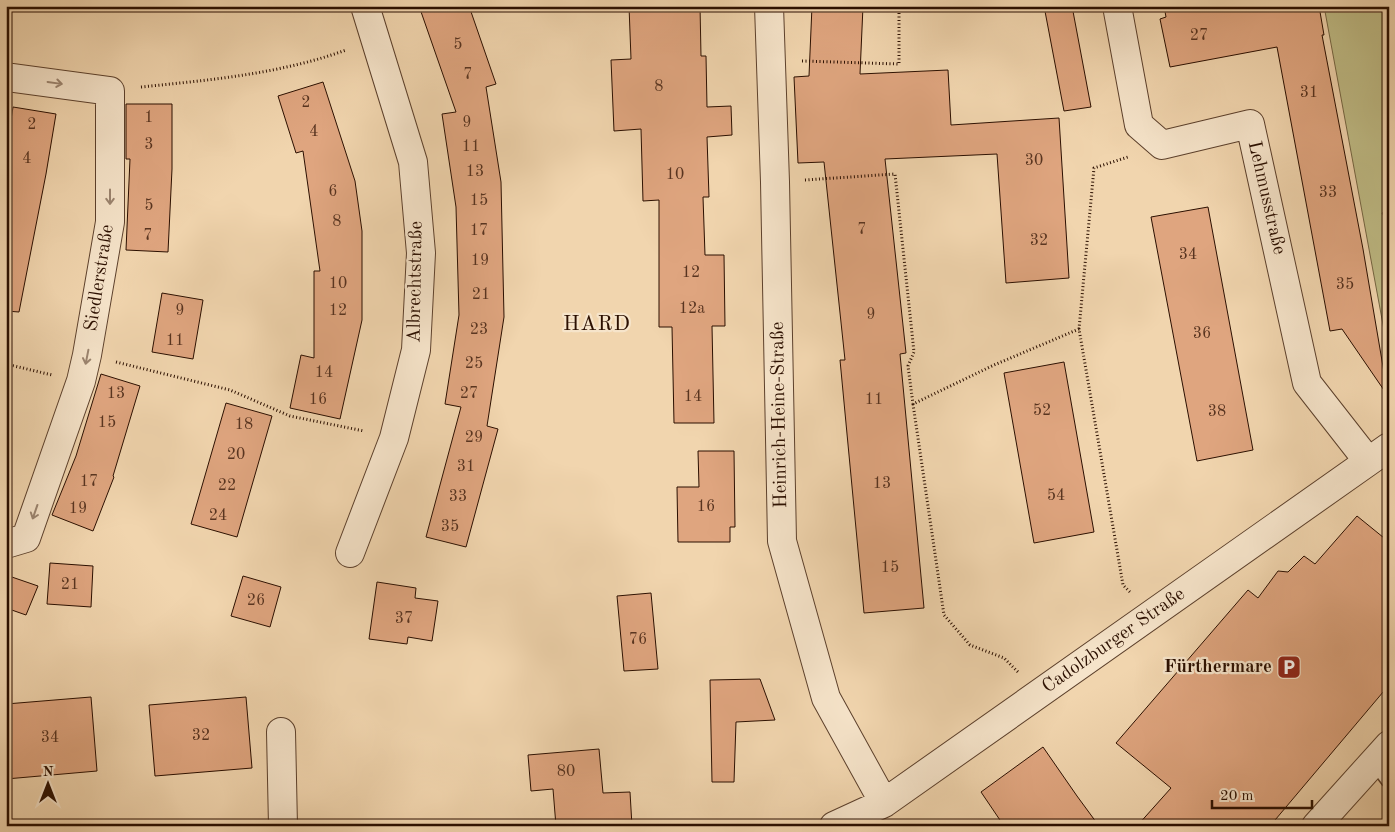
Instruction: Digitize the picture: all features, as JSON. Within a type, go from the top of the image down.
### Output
[{"type":"street","name":"Albrechtstraße","points":[[350,553],[394,438],[416,350],[421,253],[413,162],[366,6]]},
{"type":"street","name":"Heinrich-Heine-Straße","points":[[769,6],[775,182],[782,541],[826,698],[884,803]]},
{"type":"street","points":[[1117,6],[1139,125],[1162,145]]},
{"type":"street","points":[[6,77],[110,91]]},
{"type":"street","name":"Siedlerstraße","points":[[6,544],[26,538],[82,381],[110,222],[110,91]]},
{"type":"street","name":"Lehmusstraße","points":[[1162,145],[1250,124],[1307,383],[1378,454]]},
{"type":"street","name":"Cadolzburger Straße","points":[[834,826],[884,803],[1378,454]]},
{"type":"street","points":[[281,732],[283,826]]},
{"type":"street","points":[[1316,826],[1384,762]]},
{"type":"path","points":[[771,60],[899,64],[899,6]]},
{"type":"path","points":[[110,91],[241,76],[321,59],[376,40]]},
{"type":"path","points":[[1150,616],[1124,585],[1078,329],[1094,168],[1162,145]]},
{"type":"path","points":[[775,182],[895,174],[914,352],[908,366],[944,615],[970,645],[1004,658],[1039,694]]},
{"type":"path","points":[[913,404],[994,365],[1078,329]]},
{"type":"path","points":[[87,355],[230,390],[290,416],[394,438]]},
{"type":"path","points":[[6,364],[82,381]]},
{"type":"shaded area","points":[[1324,6],[1389,6],[1389,210],[1382,213],[1389,225],[1389,327],[1384,330]]},
{"type":"building","points":[[419,6],[469,6],[496,84],[486,87],[501,182],[504,317],[487,426],[498,429],[466,547],[426,537],[461,407],[445,404],[459,315],[456,207],[442,114],[456,112]]},
{"type":"building","points":[[629,6],[700,6],[701,56],[706,56],[707,107],[731,106],[732,135],[707,137],[709,197],[703,197],[705,255],[724,255],[725,326],[712,326],[714,423],[674,423],[672,327],[659,327],[659,200],[643,201],[641,129],[614,131],[611,60],[631,59]]},
{"type":"building","points":[[812,6],[863,6],[860,74],[948,70],[951,125],[1059,118],[1069,278],[1006,283],[997,154],[885,159],[906,353],[900,354],[924,608],[864,613],[840,360],[845,360],[824,162],[798,163],[794,77],[809,76]]},
{"type":"building","points":[[1044,6],[1072,6],[1091,107],[1064,111]]},
{"type":"building","points":[[1164,6],[1319,6],[1324,35],[1322,35],[1363,249],[1388,396],[1342,329],[1330,331],[1277,47],[1170,67],[1160,19],[1166,17]]},
{"type":"building","points":[[323,82],[355,181],[362,231],[362,320],[340,419],[290,408],[301,355],[314,358],[314,271],[320,271],[303,151],[296,153],[278,96]]},
{"type":"building","points":[[126,104],[172,104],[172,169],[168,252],[126,250],[130,159],[126,159]]},
{"type":"building","points":[[13,107],[56,114],[19,312],[6,311],[6,151]]},
{"type":"building","points":[[1208,207],[1253,450],[1197,461],[1151,217]]},
{"type":"building","points":[[162,293],[203,300],[193,359],[152,352]]},
{"type":"building","points":[[1064,362],[1094,532],[1034,543],[1004,373]]},
{"type":"building","points":[[101,374],[140,386],[114,477],[93,531],[52,515],[76,456]]},
{"type":"building","points":[[226,403],[272,416],[237,537],[191,524]]},
{"type":"building","points":[[698,451],[734,451],[735,527],[730,527],[730,542],[678,542],[677,487],[699,487]]},
{"type":"building","name":"Fürthermare","points":[[1357,516],[1389,542],[1389,685],[1270,826],[1137,826],[1171,788],[1116,743],[1248,590],[1258,598],[1278,571],[1288,572],[1304,556],[1315,564]]},
{"type":"building","points":[[50,563],[93,566],[91,607],[47,604]]},
{"type":"building","points":[[6,575],[38,586],[26,615],[6,608]]},
{"type":"building","points":[[243,576],[281,587],[270,627],[231,616]]},
{"type":"building","points":[[377,582],[416,588],[415,598],[438,601],[432,641],[408,637],[407,644],[369,639]]},
{"type":"building","points":[[651,593],[658,669],[624,671],[617,596]]},
{"type":"building","points":[[760,679],[775,720],[736,722],[734,782],[712,782],[710,680]]},
{"type":"building","points":[[91,697],[97,771],[6,779],[6,704]]},
{"type":"building","points":[[246,697],[252,768],[155,776],[149,705]]},
{"type":"building","points":[[1043,747],[1099,826],[1004,826],[981,792]]},
{"type":"building","points":[[599,749],[603,793],[630,792],[632,826],[556,826],[553,789],[531,791],[528,755]]},
{"type":"place","name":"Fürthermare","points":[[1289,667]]},
{"type":"district","name":"HARD","points":[[597,324]]}]
